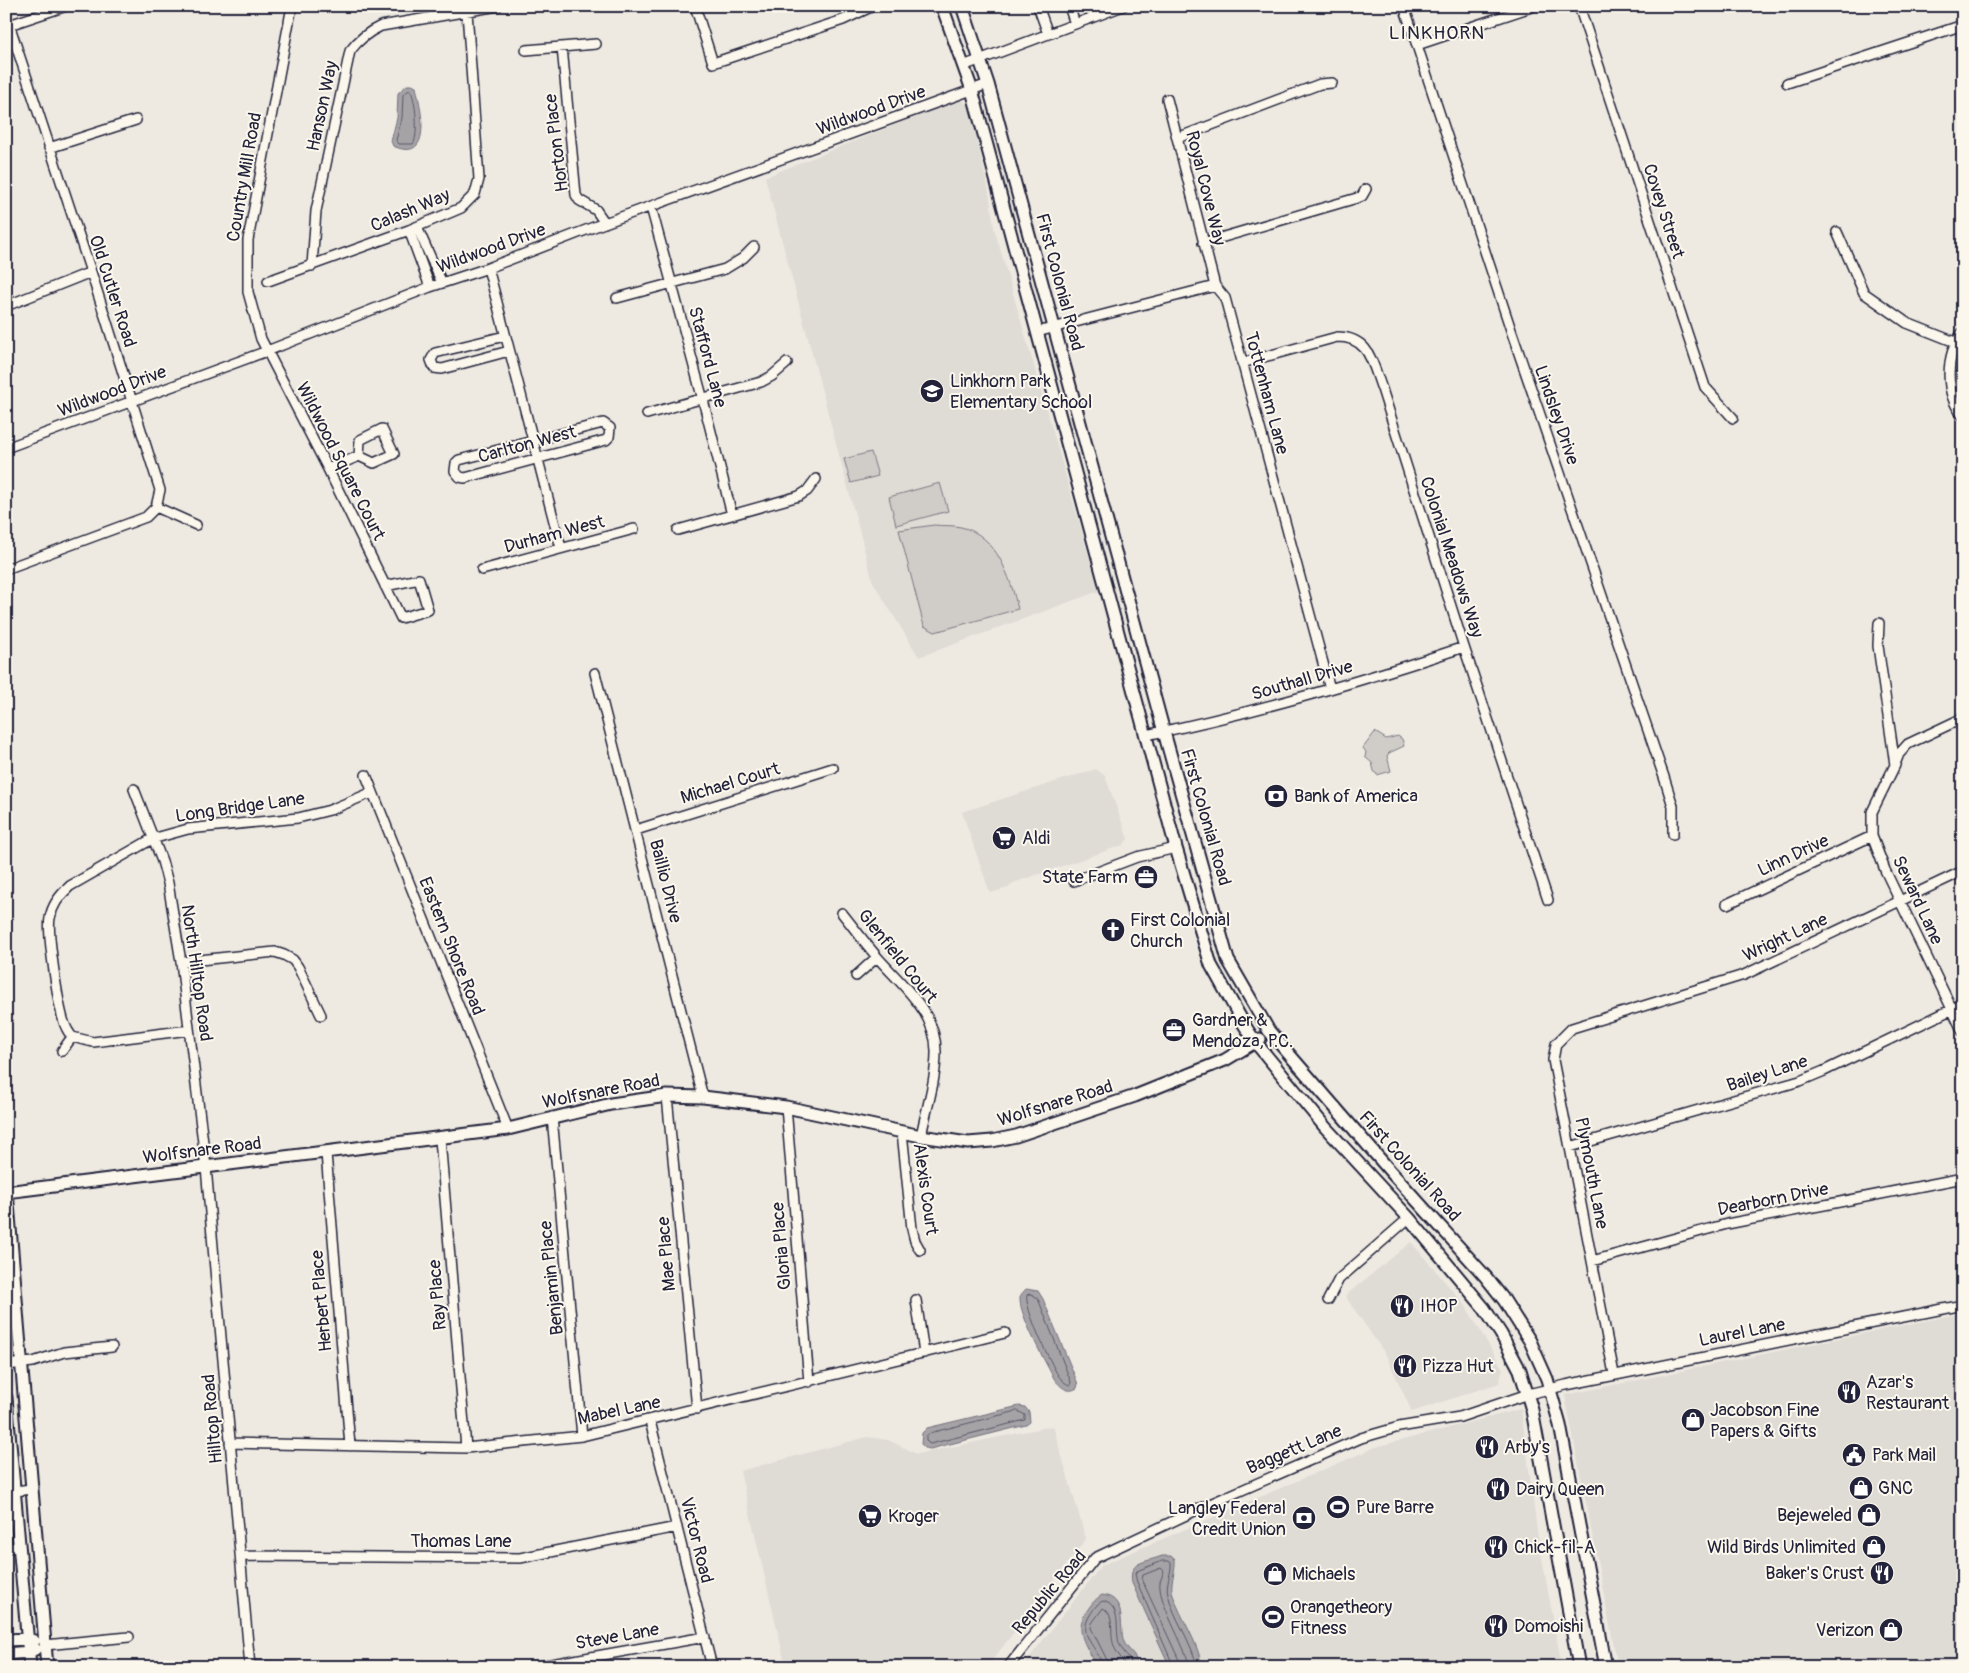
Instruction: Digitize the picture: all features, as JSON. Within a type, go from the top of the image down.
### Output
[{"type":"main road","name":"First Colonial Road","points":[[942,6],[972,90],[1176,848],[1211,965],[1256,1043],[1325,1127],[1409,1218],[1474,1294],[1492,1319],[1510,1351],[1528,1394],[1579,1667]]},
{"type":"main road","name":"First Colonial Road","points":[[962,6],[988,84],[1228,960],[1269,1031],[1504,1300],[1534,1347],[1550,1388],[1563,1443],[1606,1667]]},
{"type":"main road","name":"Wolfsnare Road","points":[[7,1192],[440,1139],[508,1129],[611,1104],[667,1096],[703,1097],[786,1108],[921,1136],[968,1143],[992,1141],[1016,1136],[1135,1096],[1225,1060],[1256,1043],[1269,1031]]},
{"type":"main road","points":[[7,1192],[11,1312],[21,1364],[47,1667]]},
{"type":"main road","points":[[6,1398],[30,1667]]},
{"type":"main road","points":[[6,1640],[28,1639],[46,1645]]},
{"type":"main road","points":[[6,1654],[29,1652],[46,1645]]},
{"type":"street","points":[[9,24],[66,6]]},
{"type":"street","name":"Country Mill Road","points":[[266,351],[255,324],[248,292],[248,240],[292,6]]},
{"type":"street","name":"Hanson Way","points":[[312,266],[316,211],[350,51],[359,39],[370,31],[382,26],[498,6]]},
{"type":"street","points":[[695,6],[713,63],[843,20],[873,6]]},
{"type":"street","points":[[1038,6],[1048,34]]},
{"type":"street","points":[[1069,6],[1075,24]]},
{"type":"street","points":[[963,66],[1123,6]]},
{"type":"street","name":"Lindsley Drive","points":[[1404,6],[1514,339],[1664,777],[1673,806],[1673,834]]},
{"type":"street","points":[[1417,45],[1534,6]]},
{"type":"street","name":"Covey Street","points":[[1579,6],[1705,387],[1733,418]]},
{"type":"street","name":"Calash Way","points":[[268,281],[413,229],[461,208],[475,194],[479,179],[467,12]]},
{"type":"street","name":"Old Cutler Road","points":[[6,15],[159,484],[159,497],[156,506]]},
{"type":"street","points":[[1787,83],[1963,25]]},
{"type":"street","points":[[526,50],[596,44]]},
{"type":"street","name":"Horton Place","points":[[562,47],[576,195],[579,200],[596,210],[605,223]]},
{"type":"street","points":[[1177,138],[1320,84],[1332,83]]},
{"type":"street","name":"Wildwood Drive","points":[[6,448],[266,351],[430,287],[488,268],[605,223],[988,84]]},
{"type":"street","name":"Royal Cove Way","points":[[1167,99],[1214,286]]},
{"type":"street","points":[[49,148],[136,120]]},
{"type":"street","points":[[1203,243],[1357,198],[1362,196],[1366,189]]},
{"type":"street","name":"Stafford Lane","points":[[651,207],[732,515]]},
{"type":"street","points":[[413,229],[442,283]]},
{"type":"street","points":[[413,229],[430,287]]},
{"type":"street","points":[[1837,232],[1864,293],[1907,323],[1955,342]]},
{"type":"street","points":[[617,298],[725,269],[743,258],[754,247]]},
{"type":"street","points":[[488,268],[561,548]]},
{"type":"street","points":[[6,306],[91,272]]},
{"type":"street","points":[[1037,332],[1214,286]]},
{"type":"street","name":"Tottenham Lane","points":[[1214,286],[1224,298],[1330,689]]},
{"type":"street","points":[[1963,332],[1955,342],[1948,376],[1955,407],[1963,416]]},
{"type":"street","points":[[505,336],[435,354],[432,356],[432,364],[434,368],[442,369],[509,351]]},
{"type":"street","name":"Colonial Meadows Way","points":[[1242,363],[1337,338],[1348,338],[1358,342],[1369,352],[1464,648],[1548,900]]},
{"type":"street","name":"Wildwood Square Court","points":[[266,351],[328,469],[385,586],[401,618],[428,610],[419,579],[385,586]]},
{"type":"street","points":[[647,414],[703,400],[761,382],[772,376],[787,363]]},
{"type":"street","name":"Carlton West","points":[[603,423],[610,428],[611,433],[606,440],[465,478],[460,477],[455,471],[456,463],[459,460],[534,441],[603,423]]},
{"type":"street","points":[[328,469],[359,456]]},
{"type":"street","points":[[678,530],[799,496],[807,491],[816,479]]},
{"type":"street","points":[[6,569],[146,517],[156,506],[196,525]]},
{"type":"street","name":"Durham West","points":[[482,570],[634,529]]},
{"type":"street","points":[[1879,623],[1878,646],[1895,765]]},
{"type":"street","name":"Southall Drive","points":[[1146,735],[1213,720],[1330,689],[1464,648]]},
{"type":"street","name":"Baillio Drive","points":[[595,673],[703,1097]]},
{"type":"street","points":[[1872,836],[1872,812],[1895,765],[1898,754],[1908,744],[1963,718]]},
{"type":"street","name":"Michael Court","points":[[636,830],[833,768]]},
{"type":"street","name":"Eastern Shore Road","points":[[366,774],[508,1129]]},
{"type":"street","name":"North Hilltop Road","points":[[134,789],[162,861],[168,883],[181,962],[206,1168]]},
{"type":"street","name":"Long Bridge Lane","points":[[72,1037],[65,1026],[57,989],[48,928],[50,916],[62,894],[70,886],[152,838],[188,828],[298,818],[330,810],[373,792]]},
{"type":"street","name":"Seward Lane","points":[[1872,836],[1885,870],[1963,1032]]},
{"type":"street","name":"Linn Drive","points":[[1728,904],[1872,836]]},
{"type":"street","points":[[1074,880],[1137,857],[1176,848]]},
{"type":"street","name":"Wright Lane","points":[[1614,1016],[1744,975],[1963,871]]},
{"type":"street","name":"Glenfield Court","points":[[842,913],[877,956],[916,998],[934,1036],[935,1069],[921,1136]]},
{"type":"street","points":[[181,962],[253,953],[276,952],[284,955],[293,960],[298,967],[321,1015]]},
{"type":"street","points":[[856,976],[877,956]]},
{"type":"street","name":"Bailey Lane","points":[[1570,1147],[1800,1082],[1963,1004]]},
{"type":"street","name":"Plymouth Lane","points":[[1614,1016],[1572,1028],[1556,1044],[1553,1060],[1614,1374]]},
{"type":"street","points":[[62,1051],[72,1037],[93,1042],[189,1030]]},
{"type":"street","name":"Mae Place","points":[[667,1096],[697,1409]]},
{"type":"street","name":"Gloria Place","points":[[786,1108],[809,1382]]},
{"type":"street","name":"Benjamin Place","points":[[552,1117],[582,1436]]},
{"type":"street","name":"Alexis Court","points":[[902,1132],[912,1229],[920,1250]]},
{"type":"street","name":"Ray Place","points":[[440,1139],[466,1448]]},
{"type":"street","name":"Herbert Place","points":[[326,1153],[350,1446]]},
{"type":"street","name":"Hilltop Road","points":[[206,1168],[250,1667]]},
{"type":"street","name":"Dearborn Drive","points":[[1592,1261],[1726,1224],[1963,1178]]},
{"type":"street","points":[[1328,1300],[1339,1280],[1409,1218]]},
{"type":"street","points":[[916,1300],[924,1352]]},
{"type":"street","name":"Laurel Lane","points":[[1528,1394],[1614,1374],[1963,1305]]},
{"type":"street","name":"Mabel Lane","points":[[230,1443],[466,1448],[582,1436],[650,1421],[1005,1333]]},
{"type":"street","points":[[6,1365],[33,1362],[64,1352],[112,1347]]},
{"type":"street","name":"Baggett Lane","points":[[1203,1507],[1333,1449],[1380,1432],[1460,1417],[1528,1394]]},
{"type":"street","name":"Victor Road","points":[[650,1421],[712,1667]]},
{"type":"street","points":[[15,1490],[31,1489]]},
{"type":"street","name":"Republic Road","points":[[1008,1667],[1096,1558],[1203,1507]]},
{"type":"street","name":"Thomas Lane","points":[[241,1556],[520,1558],[677,1527]]},
{"type":"street","points":[[6,1548],[20,1547]]},
{"type":"street","name":"Steve Lane","points":[[534,1667],[705,1637]]},
{"type":"street","points":[[46,1645],[129,1638]]},
{"type":"street","points":[[250,1667],[296,1667]]},
{"type":"shaded area","name":"Linkhorn Park Elementary School","points":[[957,100],[969,105],[989,192],[994,228],[1099,591],[919,657],[873,582],[765,177]]},
{"type":"shaded area","points":[[871,452],[878,476],[851,483],[844,459]]},
{"type":"shaded area","points":[[940,483],[948,511],[896,525],[889,497]]},
{"type":"shaded area","points":[[934,525],[961,527],[984,539],[993,548],[1006,571],[1018,609],[935,632],[924,626],[899,530]]},
{"type":"shaded area","points":[[1375,732],[1386,739],[1398,736],[1402,739],[1404,746],[1389,753],[1387,756],[1391,771],[1377,775],[1372,763],[1365,757],[1366,752],[1363,748]]},
{"type":"shaded area","points":[[1096,769],[1105,776],[1128,839],[1123,845],[1013,883],[1008,888],[990,893],[962,812]]},
{"type":"shaded area","points":[[1411,1242],[1465,1305],[1503,1369],[1499,1383],[1412,1412],[1386,1355],[1345,1296]]},
{"type":"shaded area","points":[[1963,1313],[1963,1661],[1921,1667],[1618,1667],[1565,1395]]},
{"type":"shaded area","points":[[1521,1409],[1537,1531],[1562,1667],[1022,1667],[1102,1565],[1376,1447]]},
{"type":"shaded area","points":[[1053,1426],[1086,1539],[987,1667],[786,1667],[740,1471],[867,1437],[888,1440],[917,1454]]},
{"type":"water","points":[[407,85],[416,87],[422,131],[420,141],[415,147],[406,149],[393,146],[391,141],[397,118],[398,93]]},
{"type":"water","points":[[1026,1289],[1038,1291],[1043,1299],[1078,1384],[1074,1390],[1065,1389],[1055,1380],[1034,1340],[1021,1306],[1020,1299]]},
{"type":"water","points":[[1019,1406],[1025,1407],[1029,1412],[1030,1422],[1026,1425],[930,1449],[925,1448],[921,1444],[922,1433],[927,1428]]},
{"type":"water","points":[[1162,1556],[1171,1556],[1175,1560],[1172,1586],[1173,1595],[1197,1648],[1202,1667],[1170,1667],[1132,1583],[1132,1570],[1135,1567]]},
{"type":"water","points":[[1102,1595],[1116,1601],[1119,1607],[1122,1636],[1127,1647],[1134,1655],[1138,1667],[1098,1667],[1086,1647],[1081,1633],[1082,1619],[1091,1605]]},
{"type":"place","name":"Linkhorn Park Elementary School","points":[[932,391]]},
{"type":"place","name":"Bank of America","points":[[1276,796]]},
{"type":"place","name":"Aldi","points":[[1004,838]]},
{"type":"place","name":"State Farm","points":[[1146,877]]},
{"type":"place","name":"First Colonial Church","points":[[1113,930]]},
{"type":"place","name":"Gardner & Mendoza, P.C.","points":[[1174,1030]]},
{"type":"place","name":"IHOP","points":[[1402,1306]]},
{"type":"place","name":"Pizza Hut","points":[[1405,1366]]},
{"type":"place","name":"Azar's Restaurant","points":[[1849,1392]]},
{"type":"place","name":"Jacobson Fine Papers & Gifts","points":[[1693,1420]]},
{"type":"place","name":"Arby's","points":[[1487,1447]]},
{"type":"place","name":"Park Mail","points":[[1854,1455]]},
{"type":"place","name":"GNC","points":[[1861,1488]]},
{"type":"place","name":"Dairy Queen","points":[[1498,1489]]},
{"type":"place","name":"Pure Barre","points":[[1338,1507]]},
{"type":"place","name":"Bejeweled","points":[[1869,1515]]},
{"type":"place","name":"Kroger","points":[[870,1516]]},
{"type":"place","name":"Langley Federal Credit Union","points":[[1304,1518]]},
{"type":"place","name":"Chick-fil-A","points":[[1496,1547]]},
{"type":"place","name":"Wild Birds Unlimited","points":[[1874,1547]]},
{"type":"place","name":"Baker's Crust","points":[[1882,1573]]},
{"type":"place","name":"Michaels","points":[[1275,1574]]},
{"type":"place","name":"Orangetheory Fitness","points":[[1273,1617]]},
{"type":"place","name":"Domoishi","points":[[1496,1626]]},
{"type":"place","name":"Verizon","points":[[1891,1630]]},
{"type":"district","name":"LINKHORN","points":[[1437,32]]}]
